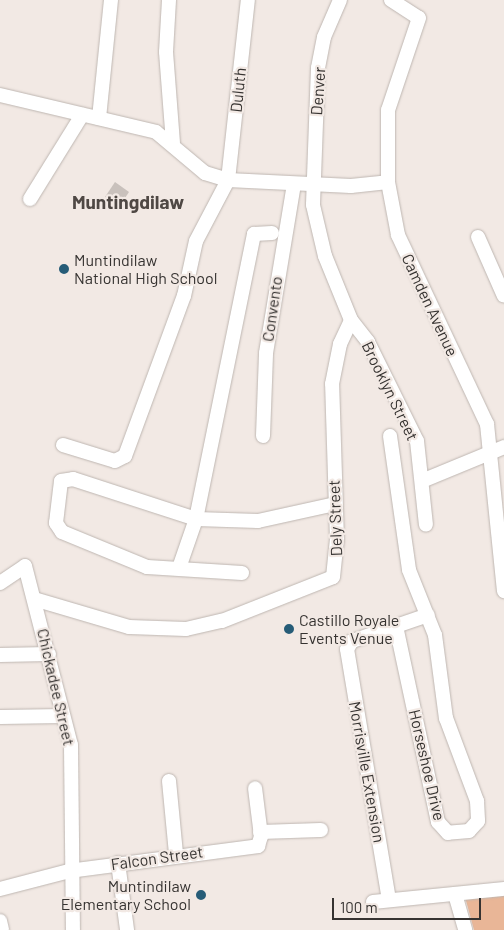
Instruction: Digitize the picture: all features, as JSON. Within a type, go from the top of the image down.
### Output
[{"type":"street","points":[[99,118],[111,0]]},
{"type":"street","points":[[169,0],[166,52],[173,143]]},
{"type":"street","name":"Duluth","points":[[228,180],[248,0]]},
{"type":"street","name":"Denver","points":[[312,186],[318,68],[324,37],[340,0]]},
{"type":"street","name":"Camden Avenue","points":[[391,0],[418,18],[388,110],[388,182],[398,235],[498,450],[504,590]]},
{"type":"street","points":[[0,95],[156,132],[173,143],[205,173],[228,180],[312,186],[388,182]]},
{"type":"street","points":[[30,199],[82,114]]},
{"type":"street","points":[[63,445],[115,461],[125,456],[184,296],[196,241],[228,180]]},
{"type":"street","name":"Convento","points":[[263,436],[267,344],[294,184]]},
{"type":"street","points":[[312,186],[325,256],[351,320]]},
{"type":"street","points":[[179,568],[196,519],[254,234],[272,233]]},
{"type":"street","points":[[478,238],[504,296]]},
{"type":"street","name":"Brooklyn Street","points":[[351,320],[368,342],[409,424],[424,480],[426,525]]},
{"type":"street","name":"Dely Street","points":[[39,600],[154,631],[222,621],[333,577],[338,540],[335,504],[332,384],[340,344],[351,320]]},
{"type":"street","name":"Horseshoe Drive","points":[[390,436],[409,570],[428,615],[439,655],[446,718],[477,801],[478,821],[469,831],[448,832],[438,822],[396,626]]},
{"type":"street","points":[[424,480],[498,450]]},
{"type":"street","points":[[242,573],[147,567],[62,532],[56,523],[58,488],[61,481],[73,479],[196,519],[258,521],[335,504]]},
{"type":"street","name":"Chickadee Street","points":[[0,583],[25,566],[39,600],[72,762],[69,871],[73,930]]},
{"type":"street","points":[[396,626],[428,615]]},
{"type":"street","name":"Morrisville Extension","points":[[389,900],[347,657],[348,644],[396,626]]},
{"type":"street","points":[[0,655],[49,654]]},
{"type":"street","points":[[0,717],[63,716]]},
{"type":"street","points":[[169,781],[176,854]]},
{"type":"street","points":[[255,788],[260,832],[321,830]]},
{"type":"street","name":"Falcon Street","points":[[0,889],[69,871],[176,854],[254,847],[260,832]]},
{"type":"street","points":[[118,863],[127,930]]},
{"type":"street","points":[[373,902],[504,889]]},
{"type":"street","points":[[455,894],[465,930]]},
{"type":"street","points":[[0,921],[2,930]]},
{"type":"shaded area","points":[[504,894],[504,930],[474,930],[465,897]]},
{"type":"building","points":[[115,182],[129,192],[119,207],[105,197]]},
{"type":"place","name":"Muntindilaw National High School","points":[[64,269]]},
{"type":"place","name":"Castillo Royale Events Venue","points":[[289,629]]},
{"type":"place","name":"Muntindilaw Elementary School","points":[[201,895]]},
{"type":"district","name":"Muntingdilaw","points":[[128,202]]}]
